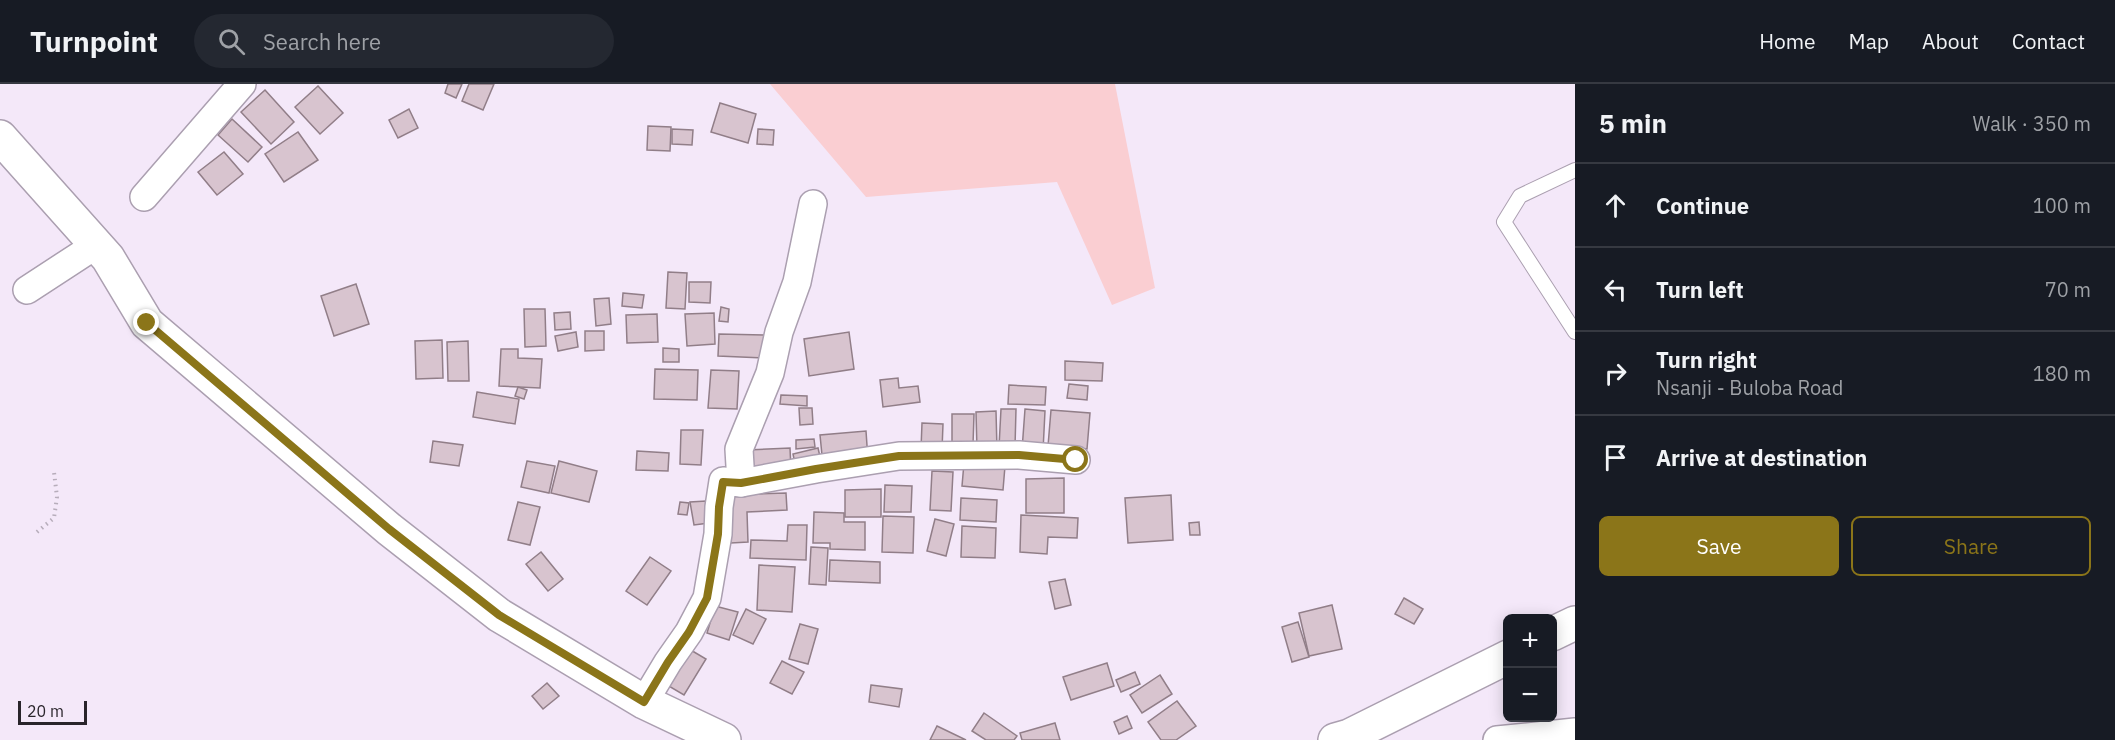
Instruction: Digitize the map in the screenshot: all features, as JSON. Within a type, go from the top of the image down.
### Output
[{"type":"main road","points":[[0,137],[108,258],[147,323],[389,529],[499,615],[644,702],[724,740]]},
{"type":"main road","points":[[1557,632],[1575,623]]},
{"type":"main road","points":[[1348,739],[1503,660]]},
{"type":"street","points":[[144,197],[242,84]]},
{"type":"street","points":[[741,483],[739,449],[770,373],[779,332],[797,282],[813,204]]},
{"type":"street","points":[[27,290],[96,245]]},
{"type":"street","points":[[644,702],[689,632],[707,598],[718,534],[723,482],[741,483],[899,456],[1019,455],[1076,460]]},
{"type":"street","points":[[1497,740],[1575,732]]},
{"type":"lane","points":[[1575,170],[1520,196],[1504,222],[1575,333]]},
{"type":"path","points":[[37,532],[54,518],[57,497],[54,472]]},
{"type":"shaded area","points":[[770,84],[1115,84],[1155,288],[1112,305],[1057,182],[866,197]]},
{"type":"building","points":[[448,84],[462,84],[456,98],[445,93]]},
{"type":"building","points":[[469,84],[494,84],[483,110],[462,101]]},
{"type":"building","points":[[318,86],[343,113],[320,134],[295,107]]},
{"type":"building","points":[[265,90],[294,122],[271,144],[241,112]]},
{"type":"building","points":[[720,103],[756,114],[748,143],[711,132]]},
{"type":"building","points":[[409,109],[418,128],[398,138],[389,120]]},
{"type":"building","points":[[232,119],[262,147],[248,162],[218,135]]},
{"type":"building","points":[[648,126],[671,127],[670,151],[647,150]]},
{"type":"building","points":[[672,129],[693,130],[692,145],[672,144]]},
{"type":"building","points":[[758,129],[774,130],[773,145],[757,144]]},
{"type":"building","points":[[298,132],[318,160],[284,182],[265,154]]},
{"type":"building","points":[[224,152],[243,174],[217,195],[198,172]]},
{"type":"building","points":[[668,272],[687,273],[685,309],[666,308]]},
{"type":"building","points":[[689,282],[711,282],[710,303],[689,302]]},
{"type":"building","points":[[356,284],[369,324],[334,336],[321,296]]},
{"type":"building","points":[[623,293],[644,295],[642,308],[622,306]]},
{"type":"building","points":[[609,298],[611,324],[596,326],[594,299]]},
{"type":"building","points":[[721,307],[729,309],[728,322],[719,321]]},
{"type":"building","points":[[524,309],[545,309],[546,346],[525,347]]},
{"type":"building","points":[[570,312],[571,329],[555,330],[554,313]]},
{"type":"building","points":[[714,313],[715,344],[687,346],[685,314]]},
{"type":"building","points":[[657,314],[658,342],[627,343],[626,315]]},
{"type":"building","points":[[585,331],[604,331],[604,350],[585,351]]},
{"type":"building","points":[[576,332],[578,347],[558,351],[555,336]]},
{"type":"building","points":[[849,332],[854,369],[809,376],[804,339]]},
{"type":"building","points":[[719,334],[766,335],[765,358],[718,356]]},
{"type":"building","points":[[442,340],[443,378],[416,379],[415,341]]},
{"type":"building","points":[[468,341],[469,381],[448,381],[447,342]]},
{"type":"building","points":[[663,348],[679,349],[679,362],[663,362]]},
{"type":"building","points":[[501,349],[518,349],[518,358],[542,359],[540,388],[499,386]]},
{"type":"building","points":[[1065,361],[1103,363],[1102,381],[1065,380]]},
{"type":"building","points":[[655,369],[698,370],[697,400],[654,399]]},
{"type":"building","points":[[711,370],[739,371],[737,409],[708,408]]},
{"type":"building","points":[[898,378],[899,388],[918,386],[920,402],[883,407],[880,380]]},
{"type":"building","points":[[1069,384],[1088,386],[1087,400],[1067,398]]},
{"type":"building","points":[[1009,385],[1046,387],[1045,405],[1008,404]]},
{"type":"building","points":[[518,387],[527,390],[524,399],[515,396]]},
{"type":"building","points":[[477,392],[519,399],[515,424],[473,417]]},
{"type":"building","points":[[781,395],[807,396],[807,406],[780,404]]},
{"type":"building","points":[[799,408],[812,408],[813,424],[800,425]]},
{"type":"building","points":[[1001,409],[1016,409],[1015,447],[999,447]]},
{"type":"building","points":[[1025,409],[1045,411],[1043,451],[1022,450]]},
{"type":"building","points":[[1051,410],[1090,413],[1087,449],[1048,446]]},
{"type":"building","points":[[996,411],[997,450],[977,450],[976,412]]},
{"type":"building","points":[[952,414],[974,414],[973,445],[952,445]]},
{"type":"building","points":[[922,423],[943,424],[942,450],[921,449]]},
{"type":"building","points":[[681,430],[703,430],[701,465],[680,464]]},
{"type":"building","points":[[866,431],[868,460],[823,465],[820,435]]},
{"type":"building","points":[[814,439],[815,447],[796,449],[796,440]]},
{"type":"building","points":[[433,441],[463,445],[459,466],[430,462]]},
{"type":"building","points":[[790,448],[791,471],[747,473],[747,450]]},
{"type":"building","points":[[818,448],[821,461],[796,468],[793,454]]},
{"type":"building","points":[[637,451],[669,453],[668,471],[636,470]]},
{"type":"building","points":[[527,461],[555,466],[549,493],[521,487]]},
{"type":"building","points":[[559,461],[597,471],[589,502],[551,493]]},
{"type":"building","points":[[964,463],[1005,466],[1003,490],[962,486]]},
{"type":"building","points":[[932,471],[953,472],[951,511],[930,510]]},
{"type":"building","points":[[1064,478],[1064,513],[1026,513],[1026,479]]},
{"type":"building","points":[[885,485],[912,486],[911,512],[884,512]]},
{"type":"building","points":[[881,489],[881,517],[845,517],[845,490]]},
{"type":"building","points":[[786,493],[787,510],[747,512],[748,542],[731,543],[729,495]]},
{"type":"building","points":[[1171,495],[1173,540],[1128,543],[1125,498]]},
{"type":"building","points":[[961,498],[997,500],[996,522],[960,520]]},
{"type":"building","points":[[706,501],[709,523],[694,525],[690,502]]},
{"type":"building","points":[[518,502],[540,507],[530,545],[508,540]]},
{"type":"building","points":[[680,502],[689,503],[687,515],[678,514]]},
{"type":"building","points":[[814,512],[844,513],[844,522],[865,522],[865,550],[830,549],[830,543],[813,543]]},
{"type":"building","points":[[1021,515],[1078,518],[1077,538],[1048,537],[1047,554],[1020,552]]},
{"type":"building","points":[[883,516],[914,517],[913,553],[882,552]]},
{"type":"building","points":[[935,519],[954,524],[946,556],[927,551]]},
{"type":"building","points":[[1199,522],[1200,535],[1190,535],[1189,523]]},
{"type":"building","points":[[788,525],[807,525],[806,560],[750,558],[751,540],[787,541]]},
{"type":"building","points":[[962,526],[996,528],[995,558],[961,557]]},
{"type":"building","points":[[811,547],[828,548],[826,585],[809,584]]},
{"type":"building","points":[[541,552],[563,579],[548,591],[526,564]]},
{"type":"building","points":[[650,557],[671,571],[647,605],[626,591]]},
{"type":"building","points":[[830,560],[880,562],[880,583],[829,581]]},
{"type":"building","points":[[759,565],[795,567],[792,612],[757,610]]},
{"type":"building","points":[[1065,579],[1071,605],[1055,609],[1049,582]]},
{"type":"building","points":[[1404,598],[1423,609],[1414,624],[1395,614]]},
{"type":"building","points":[[1332,605],[1342,649],[1309,656],[1299,613]]},
{"type":"building","points":[[715,606],[738,612],[729,640],[707,633]]},
{"type":"building","points":[[746,609],[766,619],[753,644],[733,635]]},
{"type":"building","points":[[1298,622],[1309,657],[1292,662],[1282,627]]},
{"type":"building","points":[[800,624],[818,629],[808,664],[789,659]]},
{"type":"building","points":[[689,649],[706,659],[684,695],[667,685]]},
{"type":"building","points":[[782,661],[804,672],[792,694],[770,683]]},
{"type":"building","points":[[1107,663],[1114,686],[1071,700],[1063,677]]},
{"type":"building","points":[[1135,672],[1140,684],[1121,692],[1116,680]]},
{"type":"building","points":[[1160,675],[1172,694],[1142,713],[1130,695]]},
{"type":"building","points":[[547,683],[559,696],[543,709],[532,696]]},
{"type":"building","points":[[871,685],[902,689],[899,707],[869,702]]},
{"type":"building","points":[[1177,701],[1196,726],[1176,740],[1161,740],[1148,722]]},
{"type":"building","points":[[984,713],[1017,736],[1014,740],[986,740],[972,731]]},
{"type":"building","points":[[1127,716],[1132,728],[1119,734],[1114,722]]},
{"type":"building","points":[[1055,723],[1060,740],[1022,740],[1020,733]]},
{"type":"building","points":[[937,726],[966,740],[930,740]]},
{"type":"route","points":[[147,323],[389,529],[499,615],[644,702],[689,632],[707,598],[718,534],[723,482],[741,483],[899,456],[1019,455],[1076,460]]}]
